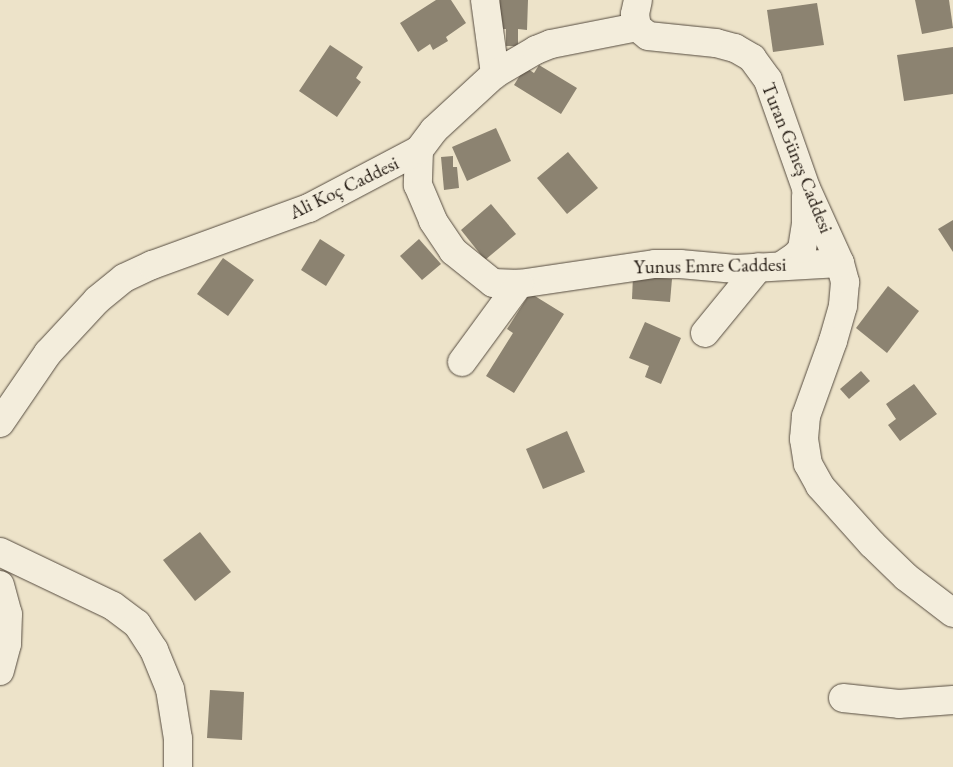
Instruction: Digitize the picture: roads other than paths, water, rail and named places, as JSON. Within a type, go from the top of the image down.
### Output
[{"type":"street","points":[[485,0],[496,74]]},
{"type":"street","points":[[636,27],[638,0]]},
{"type":"street","name":"Ali Koç Caddesi","points":[[0,423],[48,353],[97,300],[124,278],[152,265],[309,208],[419,150],[434,130],[496,74],[536,50],[551,44],[636,27]]},
{"type":"street","name":"Turan Güneş Caddesi","points":[[636,27],[648,36],[716,43],[735,48],[752,58],[768,80],[806,188],[840,263]]},
{"type":"street","points":[[419,150],[418,184],[433,221],[453,251],[506,283],[462,362]]},
{"type":"street","points":[[706,333],[770,267],[796,256],[805,240],[806,188]]},
{"type":"street","points":[[840,263],[845,282],[843,306],[833,341],[806,416],[804,439],[808,464],[820,486],[872,544],[906,577],[953,613]]},
{"type":"street","name":"Yunus Emre Caddesi","points":[[506,283],[655,264],[680,264],[728,269],[840,263]]},
{"type":"street","points":[[0,552],[113,606],[137,624],[154,650],[170,689],[178,739],[178,767]]},
{"type":"street","points":[[0,585],[8,614],[7,644],[0,671]]},
{"type":"street","points":[[843,698],[899,704],[953,700]]}]
